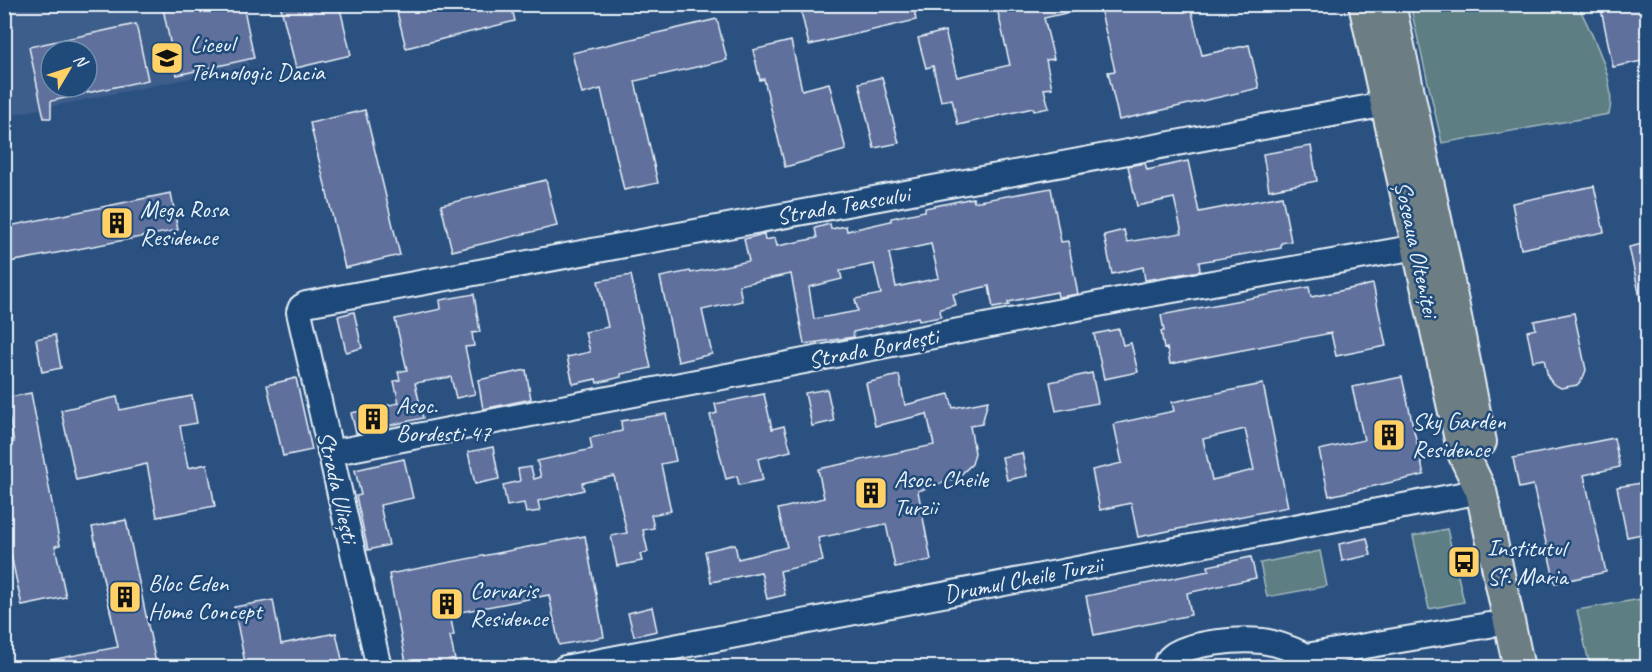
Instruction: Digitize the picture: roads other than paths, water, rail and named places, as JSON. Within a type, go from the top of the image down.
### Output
[{"type":"main road","name":"Șoseaua Olteniței","points":[[1364,4],[1398,102],[1483,450],[1481,491]]},
{"type":"main road","name":"Șoseaua Olteniței","points":[[1390,4],[1398,102],[1416,247],[1463,453],[1481,491],[1519,668]]},
{"type":"street","name":"Strada Teascului","points":[[301,307],[317,302],[1398,102]]},
{"type":"street","name":"Strada Bordești","points":[[330,453],[1138,296],[1416,247]]},
{"type":"street","name":"Strada Uliești","points":[[301,307],[299,312],[379,668]]},
{"type":"street","name":"Drumul Cheile Turzii","points":[[565,668],[1481,491]]},
{"type":"street","points":[[1164,668],[1169,658],[1179,652],[1233,641],[1275,643],[1301,662],[1489,625]]},
{"type":"place","name":"Liceul Tehnologic Dacia","points":[[167,58]]},
{"type":"place","name":"Mega Rosa Residence","points":[[117,223]]},
{"type":"place","name":"Asoc. Bordesti 47","points":[[373,419]]},
{"type":"place","name":"Sky Garden Residence","points":[[1389,435]]},
{"type":"place","name":"Asoc. Cheile Turzii","points":[[871,493]]},
{"type":"place","name":"Institutul Sf. Maria","points":[[1464,562]]},
{"type":"place","name":"Bloc Eden Home Concept","points":[[125,597]]},
{"type":"place","name":"Corvaris Residence","points":[[447,604]]}]
